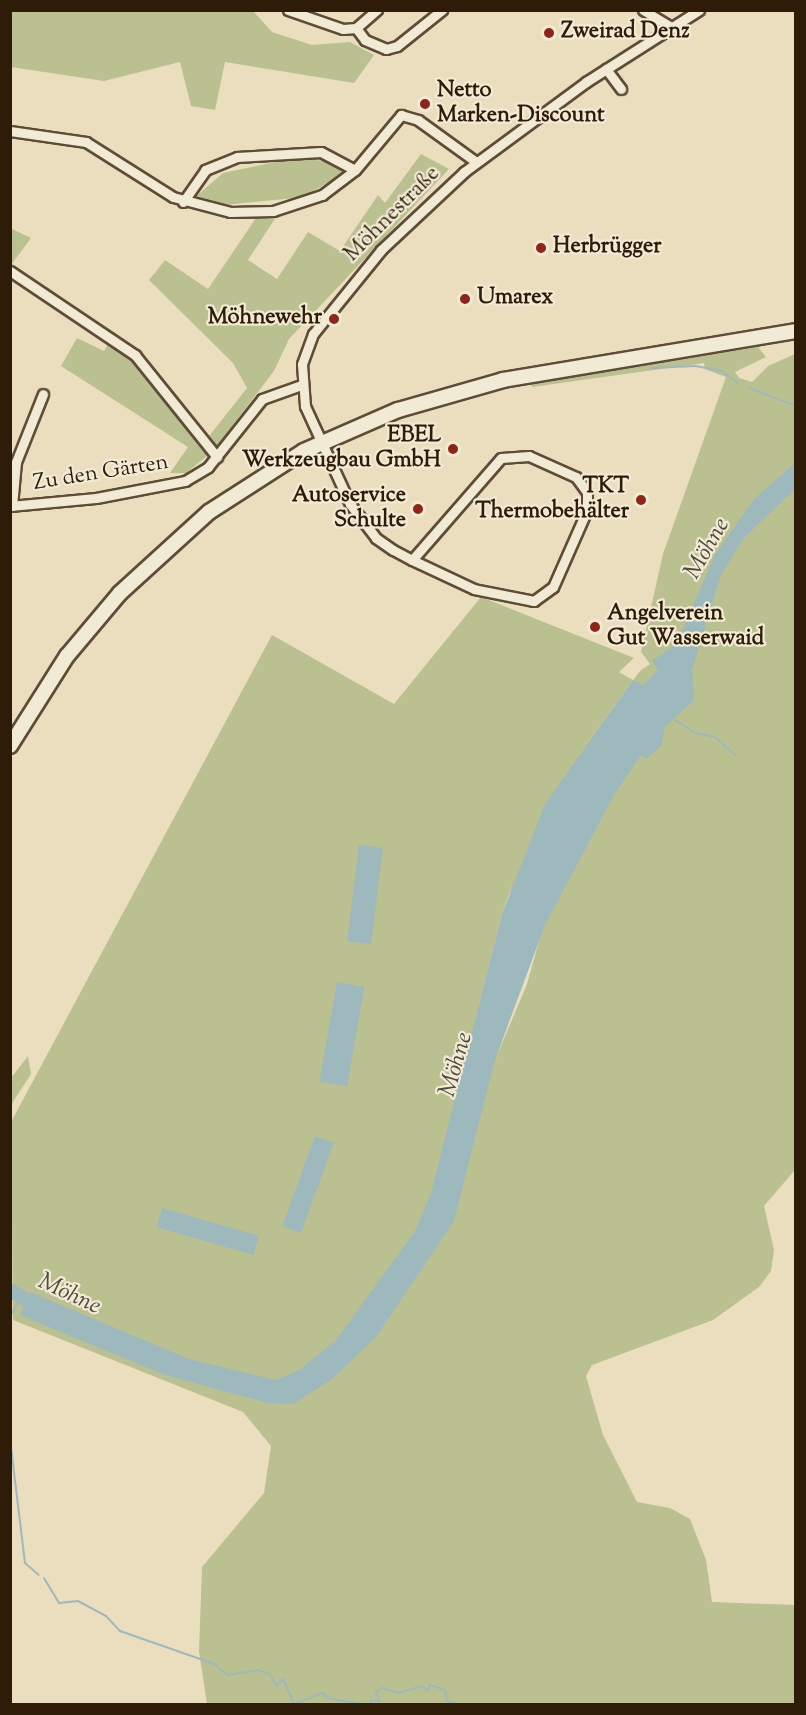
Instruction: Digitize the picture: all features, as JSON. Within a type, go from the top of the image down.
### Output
[{"type":"main road","points":[[10,746],[61,665],[120,593],[226,499],[320,443],[398,410],[503,380],[795,331]]},
{"type":"street","points":[[288,10],[333,27],[356,28],[377,10]]},
{"type":"street","points":[[356,28],[365,40],[386,49],[397,46],[442,10]]},
{"type":"street","points":[[643,10],[671,27]]},
{"type":"street","name":"Möhnestraße","points":[[412,560],[497,461],[529,456],[576,477],[588,501],[549,593],[534,601],[508,598],[474,589],[412,560],[366,527],[320,443],[301,385],[306,347],[326,315],[405,225],[476,162],[606,69],[699,10]]},
{"type":"street","points":[[606,69],[621,89]]},
{"type":"street","points":[[10,131],[52,134],[98,147],[183,201],[230,212],[273,211],[322,195],[355,170],[401,115],[418,120],[476,162]]},
{"type":"street","points":[[183,201],[205,170],[237,157],[321,152],[355,170]]},
{"type":"street","points":[[10,271],[135,355],[217,457]]},
{"type":"street","name":"Zu den Gärten","points":[[11,506],[173,484],[197,475],[217,457],[262,399],[301,385]]},
{"type":"street","points":[[11,506],[16,462],[43,393]]},
{"type":"green space","points":[[11,10],[253,11],[272,32],[312,45],[350,42],[374,55],[354,83],[225,62],[215,110],[191,106],[180,62],[104,81],[11,67]]},
{"type":"green space","points":[[421,154],[449,169],[289,339],[274,371],[216,447],[206,440],[247,388],[233,363],[149,280],[165,260],[208,289],[256,218],[276,217],[248,260],[277,279],[308,232],[340,251],[378,195],[385,203]]},
{"type":"green space","points":[[294,158],[325,161],[345,172],[304,197],[215,206],[193,199],[223,173]]},
{"type":"green space","points":[[10,228],[31,238],[11,265],[10,265]]},
{"type":"green space","points":[[77,338],[104,351],[110,341],[126,353],[160,388],[207,456],[186,473],[170,473],[188,447],[61,366]]},
{"type":"green space","points":[[758,347],[766,357],[735,372],[739,378],[752,382],[768,366],[795,354],[795,1170],[764,1206],[774,1250],[771,1271],[759,1287],[713,1320],[592,1365],[586,1376],[603,1435],[637,1502],[670,1508],[690,1519],[706,1560],[712,1602],[795,1605],[795,1704],[207,1704],[199,1651],[202,1567],[264,1493],[271,1446],[243,1412],[13,1320],[11,1122],[272,635],[394,704],[481,597],[634,658],[619,672],[633,680],[572,764],[640,671],[650,664],[641,652],[663,554],[726,377],[705,369],[704,363],[532,387],[531,382]],"holes":[[[512,886],[433,1189],[502,914]],[[541,934],[527,984],[495,1060]]]},
{"type":"green space","points":[[28,1056],[31,1074],[11,1105],[11,1078]]},
{"type":"water","points":[[795,463],[795,489],[744,538],[721,575],[692,670],[694,700],[665,727],[661,746],[647,759],[641,755],[614,795],[545,925],[495,1060],[454,1221],[376,1337],[331,1380],[293,1404],[268,1403],[165,1375],[20,1315],[30,1292],[189,1359],[276,1380],[299,1370],[336,1340],[415,1231],[431,1193],[502,914],[545,804],[633,680],[643,685],[658,670],[652,661],[677,643],[715,555],[754,499]]},
{"type":"water","points":[[359,845],[383,848],[371,944],[347,941]]},
{"type":"water","points":[[337,982],[365,987],[347,1086],[319,1081]]},
{"type":"water","points":[[315,1136],[334,1143],[301,1233],[282,1226]]},
{"type":"water","points":[[162,1208],[259,1236],[254,1255],[156,1227]]},
{"type":"waterway","points":[[652,368],[695,366],[722,371],[738,383]]},
{"type":"waterway","points":[[749,388],[796,406]]},
{"type":"waterway","points":[[672,718],[695,733],[715,737],[735,755]]},
{"type":"waterway","name":"Möhne","points":[[10,1290],[42,1310]]},
{"type":"waterway","points":[[10,1316],[21,1297]]},
{"type":"waterway","points":[[10,1439],[25,1563],[39,1575]]},
{"type":"waterway","points":[[44,1578],[59,1603],[78,1601],[106,1616],[120,1631],[214,1664],[227,1675],[257,1670],[270,1674],[276,1686],[283,1679],[294,1704],[323,1693],[327,1698],[361,1704]]},
{"type":"waterway","points":[[371,1704],[371,1700],[380,1701],[376,1692],[382,1688],[398,1693],[422,1686],[428,1691],[430,1685],[445,1690],[447,1701],[456,1704]]},
{"type":"place","name":"Zweirad Denz","points":[[549,33]]},
{"type":"place","name":"Netto Marken-Discount","points":[[425,104]]},
{"type":"place","name":"Herbrügger","points":[[541,248]]},
{"type":"place","name":"Umarex","points":[[465,299]]},
{"type":"place","name":"Möhnewehr","points":[[334,319]]},
{"type":"place","name":"EBEL Werkzeugbau GmbH","points":[[453,449]]},
{"type":"place","name":"TKT Thermobehälter","points":[[641,500]]},
{"type":"place","name":"Autoservice Schulte","points":[[418,509]]},
{"type":"place","name":"Angelverein Gut Wasserwaid","points":[[595,627]]}]
